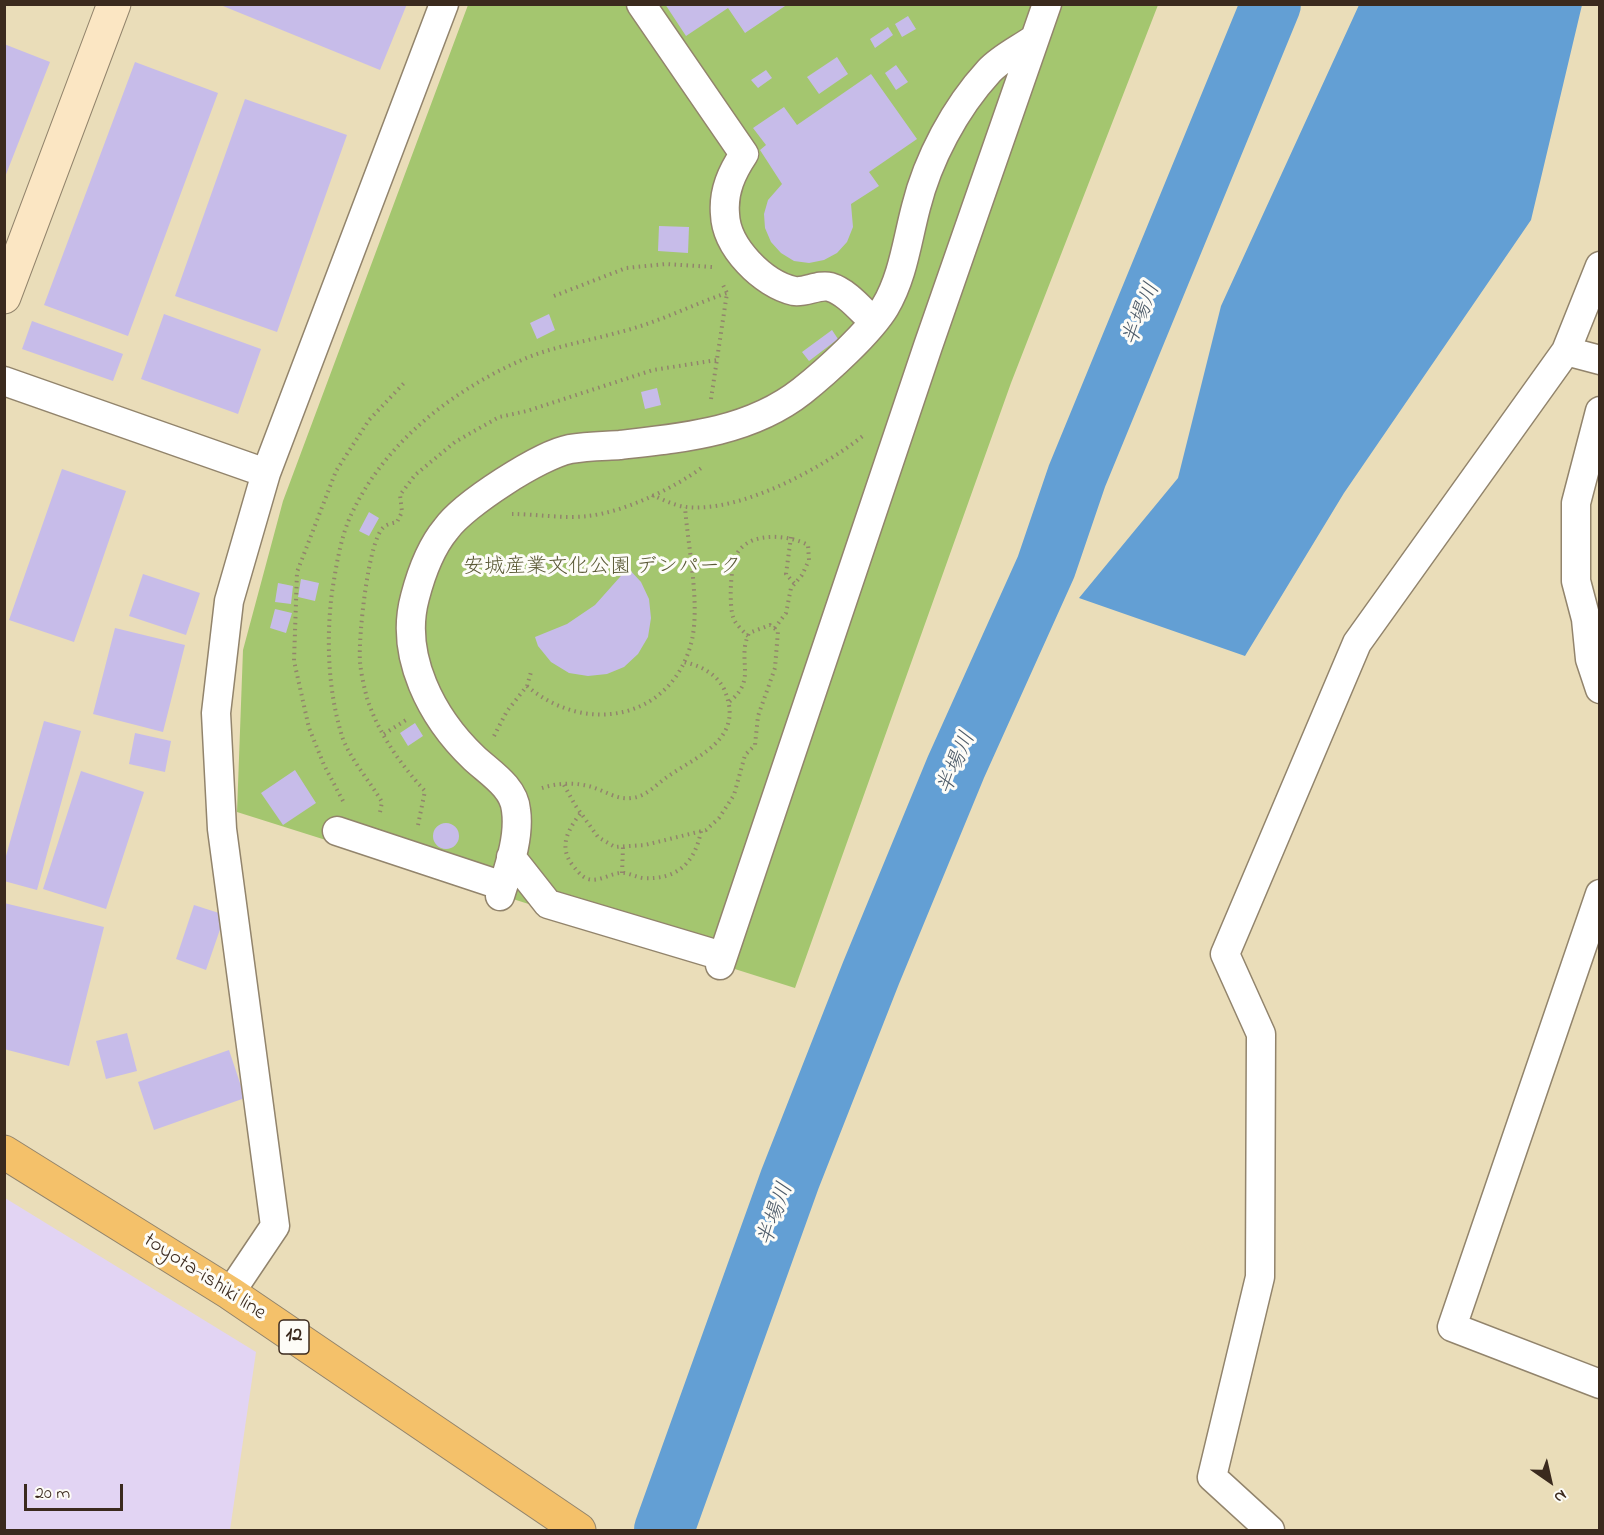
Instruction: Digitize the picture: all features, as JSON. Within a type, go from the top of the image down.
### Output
[{"type":"main road","name":"toyota-ishiki line","points":[[4,1152],[230,1293],[579,1530]]},
{"type":"street","points":[[4,297],[114,4]]},
{"type":"street","points":[[230,1293],[275,1226],[222,829],[216,713],[229,601],[266,474],[444,4]]},
{"type":"street","points":[[641,4],[744,154],[730,176],[724,215],[737,248],[762,277],[795,291],[829,287],[852,301],[873,321]]},
{"type":"street","points":[[511,857],[548,904],[721,960],[1047,4]]},
{"type":"street","points":[[337,831],[502,891],[511,857],[516,809],[513,801],[506,786],[482,765],[446,726],[425,692],[415,662],[412,627],[414,600],[426,566],[446,528],[522,470],[568,450],[697,434],[755,419],[801,392],[846,351],[883,310],[899,281],[920,193],[941,141],[966,99],[991,68],[1034,39]]},
{"type":"street","points":[[1270,1530],[1212,1477],[1260,1277],[1261,1034],[1225,954],[1358,643],[1566,351],[1599,266]]},
{"type":"street","points":[[1566,351],[1599,360]]},
{"type":"street","points":[[4,381],[266,474]]},
{"type":"street","points":[[1599,411],[1575,503],[1576,581],[1586,619],[1590,659],[1599,689]]},
{"type":"street","points":[[1599,894],[1452,1327],[1599,1384]]},
{"type":"path","points":[[554,296],[626,268],[666,264],[714,267],[727,293],[711,401],[697,434]]},
{"type":"path","points":[[337,831],[346,807],[335,790],[309,728],[294,661],[297,572],[336,471],[369,420],[406,381]]},
{"type":"path","points":[[652,495],[685,507],[716,506],[762,492],[842,452],[867,432]]},
{"type":"path","points":[[467,510],[507,514],[587,516],[671,487],[706,465]]},
{"type":"path","points":[[527,686],[541,699],[575,711],[611,716],[640,708],[666,690],[683,662],[692,639],[694,601],[685,507]]},
{"type":"path","points":[[791,537],[786,574],[794,584]]},
{"type":"path","points":[[748,636],[734,620],[732,608],[732,565],[738,551],[751,542],[791,537],[808,545],[808,560],[802,574],[794,584],[786,613],[774,629]]},
{"type":"path","points":[[564,784],[580,814],[598,837],[615,846],[645,845],[701,831],[719,818],[734,795],[745,755],[755,745],[758,716],[775,668],[779,643],[778,631],[770,625],[760,627],[748,636],[744,643],[747,680],[741,693],[729,702]]},
{"type":"path","points":[[513,801],[550,785],[564,784],[591,787],[623,799],[647,793],[671,774],[706,753],[722,738],[729,722],[729,702],[721,684],[709,673],[697,665],[683,662]]},
{"type":"path","points":[[482,765],[507,711],[527,686],[531,672]]},
{"type":"path","points":[[580,814],[568,830],[564,845],[569,861],[580,874],[589,879],[622,873],[642,878],[664,875],[680,869],[697,852],[701,831]]},
{"type":"path","points":[[622,873],[623,847]]},
{"type":"shaded area","points":[[5,1198],[256,1352],[230,1530],[5,1530]]},
{"type":"green space","name":"安城産業文化公園 デンパーク","points":[[468,5],[1158,5],[1011,383],[795,988],[237,812],[243,650],[283,501]]},
{"type":"water","points":[[1359,5],[1582,5],[1531,220],[1344,493],[1245,656],[1079,598],[1178,478],[1221,306]]},
{"type":"building","points":[[218,4],[407,4],[380,70]]},
{"type":"building","points":[[665,4],[788,4],[745,33],[728,8],[686,36]]},
{"type":"building","points":[[908,16],[916,29],[902,37],[895,24]]},
{"type":"building","points":[[888,27],[893,35],[875,48],[870,39]]},
{"type":"building","points":[[4,44],[50,62],[5,177],[4,177]]},
{"type":"building","points":[[837,57],[848,74],[819,94],[807,77]]},
{"type":"building","points":[[135,62],[218,93],[128,336],[44,305]]},
{"type":"building","points":[[896,65],[908,82],[896,90],[885,73]]},
{"type":"building","points":[[766,70],[772,78],[758,88],[751,80]]},
{"type":"building","points":[[871,74],[917,139],[869,172],[879,186],[851,204],[853,227],[847,242],[837,253],[824,260],[809,263],[794,261],[781,253],[771,242],[765,228],[764,214],[768,200],[782,184],[760,150],[766,145],[753,128],[784,107],[797,125]]},
{"type":"building","points":[[245,99],[347,135],[277,332],[175,296]]},
{"type":"building","points":[[659,226],[689,227],[688,253],[658,251]]},
{"type":"building","points":[[164,314],[261,349],[238,414],[141,379]]},
{"type":"building","points":[[549,314],[555,330],[537,339],[530,323]]},
{"type":"building","points":[[32,321],[123,354],[113,381],[22,349]]},
{"type":"building","points":[[832,330],[838,339],[809,361],[802,352]]},
{"type":"building","points":[[657,388],[661,405],[645,409],[641,392]]},
{"type":"building","points":[[62,469],[126,491],[74,642],[9,620]]},
{"type":"building","points":[[369,512],[379,518],[369,536],[359,531]]},
{"type":"building","points":[[628,568],[641,582],[649,599],[651,618],[648,637],[638,654],[624,667],[607,674],[588,676],[569,673],[551,662],[538,646],[535,637],[567,624],[595,605]]},
{"type":"building","points":[[143,574],[200,593],[186,635],[129,616]]},
{"type":"building","points":[[301,579],[319,583],[315,601],[298,597]]},
{"type":"building","points":[[278,583],[293,586],[291,604],[275,602]]},
{"type":"building","points":[[275,609],[292,613],[286,633],[270,628]]},
{"type":"building","points":[[115,628],[185,645],[163,732],[93,714]]},
{"type":"building","points":[[44,721],[81,731],[37,890],[4,881],[4,863]]},
{"type":"building","points":[[415,723],[423,736],[408,746],[400,733]]},
{"type":"building","points":[[135,733],[171,741],[165,772],[129,764]]},
{"type":"building","points":[[295,770],[316,803],[283,825],[261,793]]},
{"type":"building","points":[[81,771],[144,792],[106,909],[43,889]]},
{"type":"building","points":[[446,823],[455,827],[459,836],[455,845],[446,849],[437,845],[433,836],[437,827]]},
{"type":"building","points":[[4,903],[104,927],[69,1066],[4,1049]]},
{"type":"building","points":[[194,905],[225,915],[206,970],[176,959]]},
{"type":"building","points":[[127,1033],[137,1071],[106,1079],[96,1041]]},
{"type":"building","points":[[229,1050],[245,1098],[154,1130],[138,1082]]},
{"type":"waterway","name":"半場川","points":[[664,1530],[790,1179],[871,973],[956,767],[1046,567],[1077,476],[1271,4]]}]
